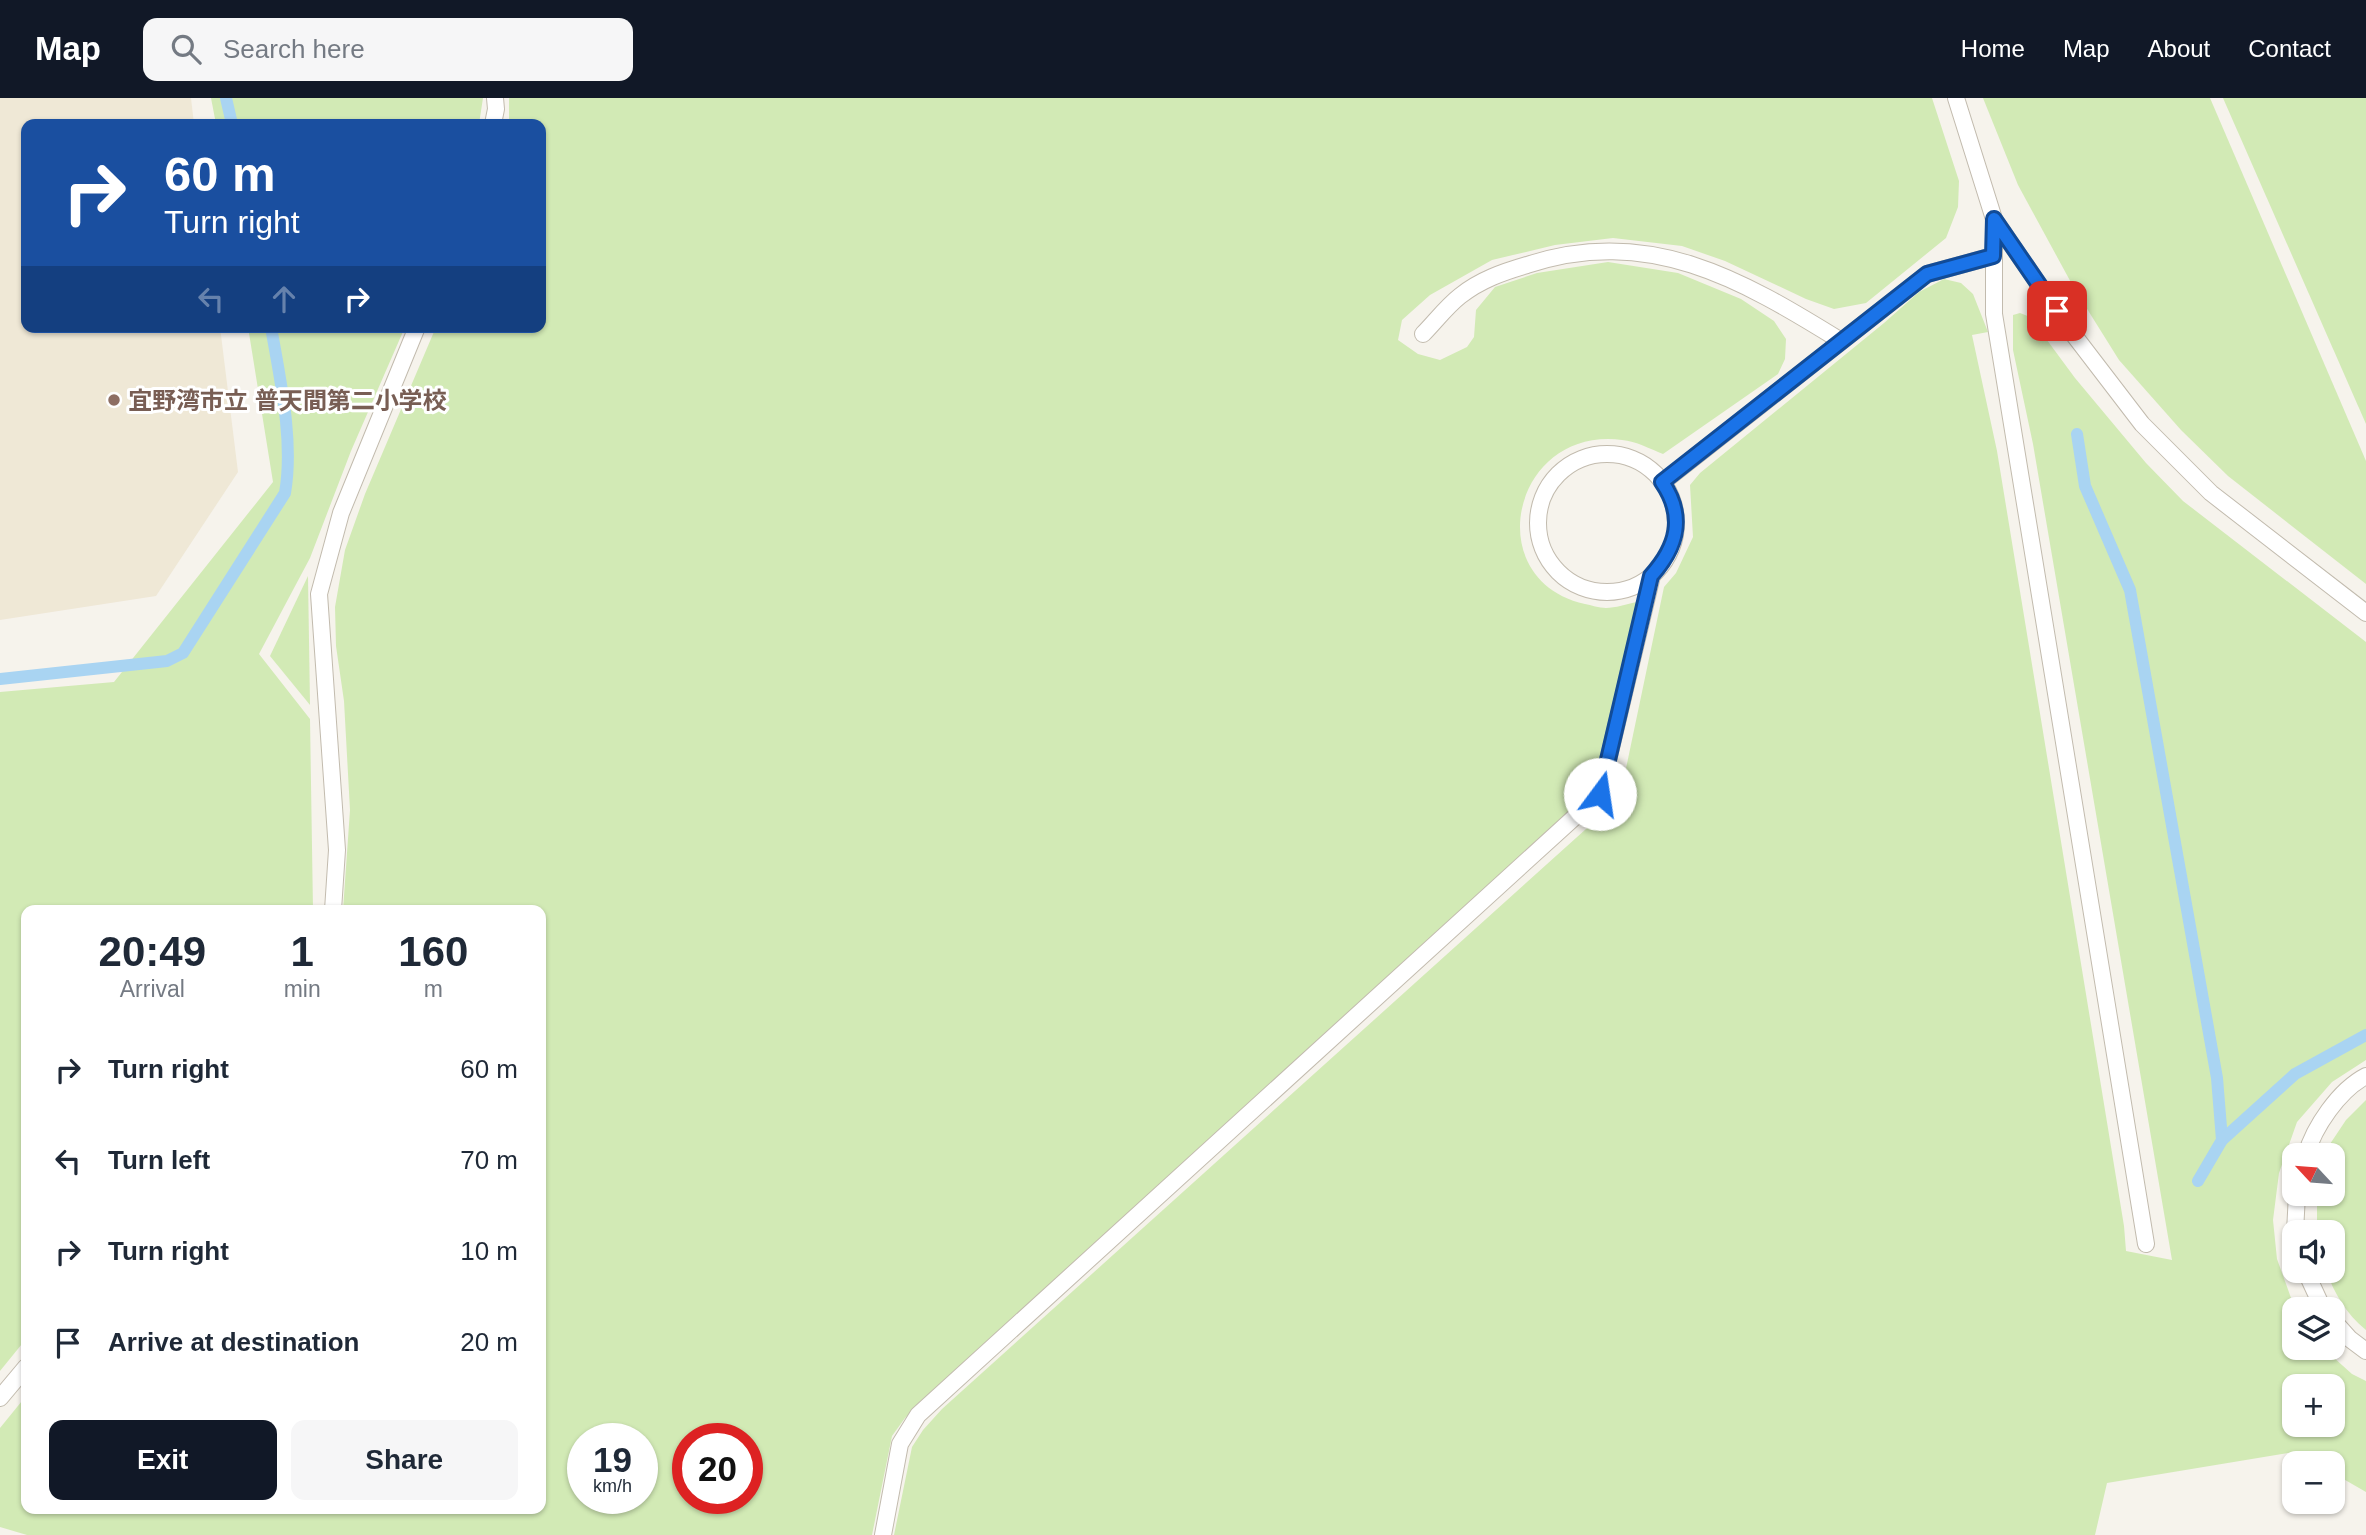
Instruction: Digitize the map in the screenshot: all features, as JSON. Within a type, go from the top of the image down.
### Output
[{"type":"lane","points":[[494,119],[495,98]]},
{"type":"lane","points":[[1956,98],[1994,219],[2070,330],[2142,424],[2211,493],[2366,613]]},
{"type":"lane","points":[[1994,219],[1997,328],[2146,1244]]},
{"type":"lane","points":[[1423,334],[1460,296],[1490,277],[1552,256],[1595,250],[1651,253],[1697,265],[1786,306],[1842,341]]},
{"type":"lane","points":[[1662,482],[1927,274],[1993,256]]},
{"type":"lane","points":[[333,905],[337,850],[319,594],[341,513],[414,333]]},
{"type":"lane","points":[[1613,454],[1636,460],[1656,473],[1662,482],[1670,493],[1676,515],[1675,539],[1666,559],[1651,576],[1632,588],[1611,593],[1589,590],[1569,582],[1552,567],[1542,547],[1537,525],[1541,503],[1551,482],[1568,465],[1590,456],[1613,454]]},
{"type":"lane","points":[[883,1535],[901,1444],[918,1415],[1600,794],[1651,576]]},
{"type":"lane","points":[[2309,1143],[2331,1106],[2366,1076]]},
{"type":"lane","points":[[2345,1333],[2366,1351]]},
{"type":"lane","points":[[0,1398],[21,1373]]},
{"type":"shaded area","name":"宜野湾市立 普天間第二小学校","points":[[0,98],[191,98],[193,119],[21,119],[21,333],[221,333],[238,472],[156,596],[0,620]]},
{"type":"green space","points":[[211,98],[483,98],[480,119],[215,119]]},
{"type":"green space","points":[[509,98],[1932,98],[1959,181],[1958,207],[1946,238],[1866,303],[1834,309],[1806,299],[1725,261],[1682,246],[1613,238],[1555,245],[1492,260],[1430,295],[1402,320],[1398,340],[1418,354],[1440,360],[1467,347],[1474,337],[1476,310],[1495,287],[1537,273],[1608,262],[1678,273],[1741,299],[1774,321],[1786,339],[1785,359],[1778,374],[1663,454],[1622,440],[1584,442],[1555,456],[1534,479],[1522,508],[1521,538],[1530,566],[1551,589],[1585,604],[1606,608],[1637,602],[1595,781],[1587,797],[905,1418],[892,1436],[872,1535],[27,1535],[0,1527],[0,1428],[21,1402],[21,1514],[546,1514],[546,905],[343,905],[350,810],[335,607],[345,550],[365,494],[433,333],[546,333],[546,119],[509,119]]},
{"type":"green space","points":[[1983,98],[2210,98],[2366,461],[2366,584],[2228,476],[2181,430],[2119,360],[2074,288],[2018,185]]},
{"type":"green space","points":[[2223,98],[2366,98],[2366,424]]},
{"type":"green space","points":[[1944,279],[1961,283],[1973,294],[1988,332],[1972,335],[1997,451],[2126,1251],[2172,1260],[2033,444],[2013,350],[2013,315],[2020,313],[2030,317],[2075,378],[2146,463],[2183,501],[2366,642],[2366,1060],[2332,1082],[2297,1122],[2290,1143],[2282,1143],[2282,1164],[2273,1220],[2282,1283],[2286,1283],[2291,1297],[2282,1297],[2282,1360],[2336,1360],[2352,1374],[2366,1381],[2366,1492],[2345,1480],[2345,1451],[2282,1451],[2282,1454],[2107,1483],[2095,1535],[894,1535],[912,1447],[942,1409],[1606,811],[1624,778],[1664,587],[1676,573],[1693,537],[1690,485],[1700,473],[1919,292]]},
{"type":"green space","points":[[249,333],[402,333],[351,451],[310,558],[259,654],[310,719],[313,905],[21,905],[21,1345],[0,1371],[0,692],[114,682],[273,482]]},
{"type":"green space","points":[[308,576],[310,705],[270,656]]},
{"type":"green space","points":[[2366,1100],[2366,1330],[2345,1307],[2345,1297],[2338,1297],[2331,1283],[2345,1283],[2345,1220],[2317,1220],[2317,1206],[2345,1206],[2345,1143],[2331,1143],[2346,1120]]},
{"type":"waterway","points":[[226,98],[231,119]]},
{"type":"waterway","points":[[0,679],[167,661],[183,653],[285,493],[287,431],[272,333]]},
{"type":"waterway","points":[[2077,434],[2085,486],[2130,590],[2217,1078],[2222,1140],[2198,1181]]},
{"type":"waterway","points":[[2222,1140],[2295,1074],[2366,1035]]},
{"type":"place","name":"宜野湾市立 普天間第二小学校","points":[[114,400]]},
{"type":"route","points":[[1600,794],[1651,576],[1666,559],[1675,539],[1676,515],[1670,493],[1662,482],[1927,274],[1993,256],[1994,219],[2057,311]]}]
